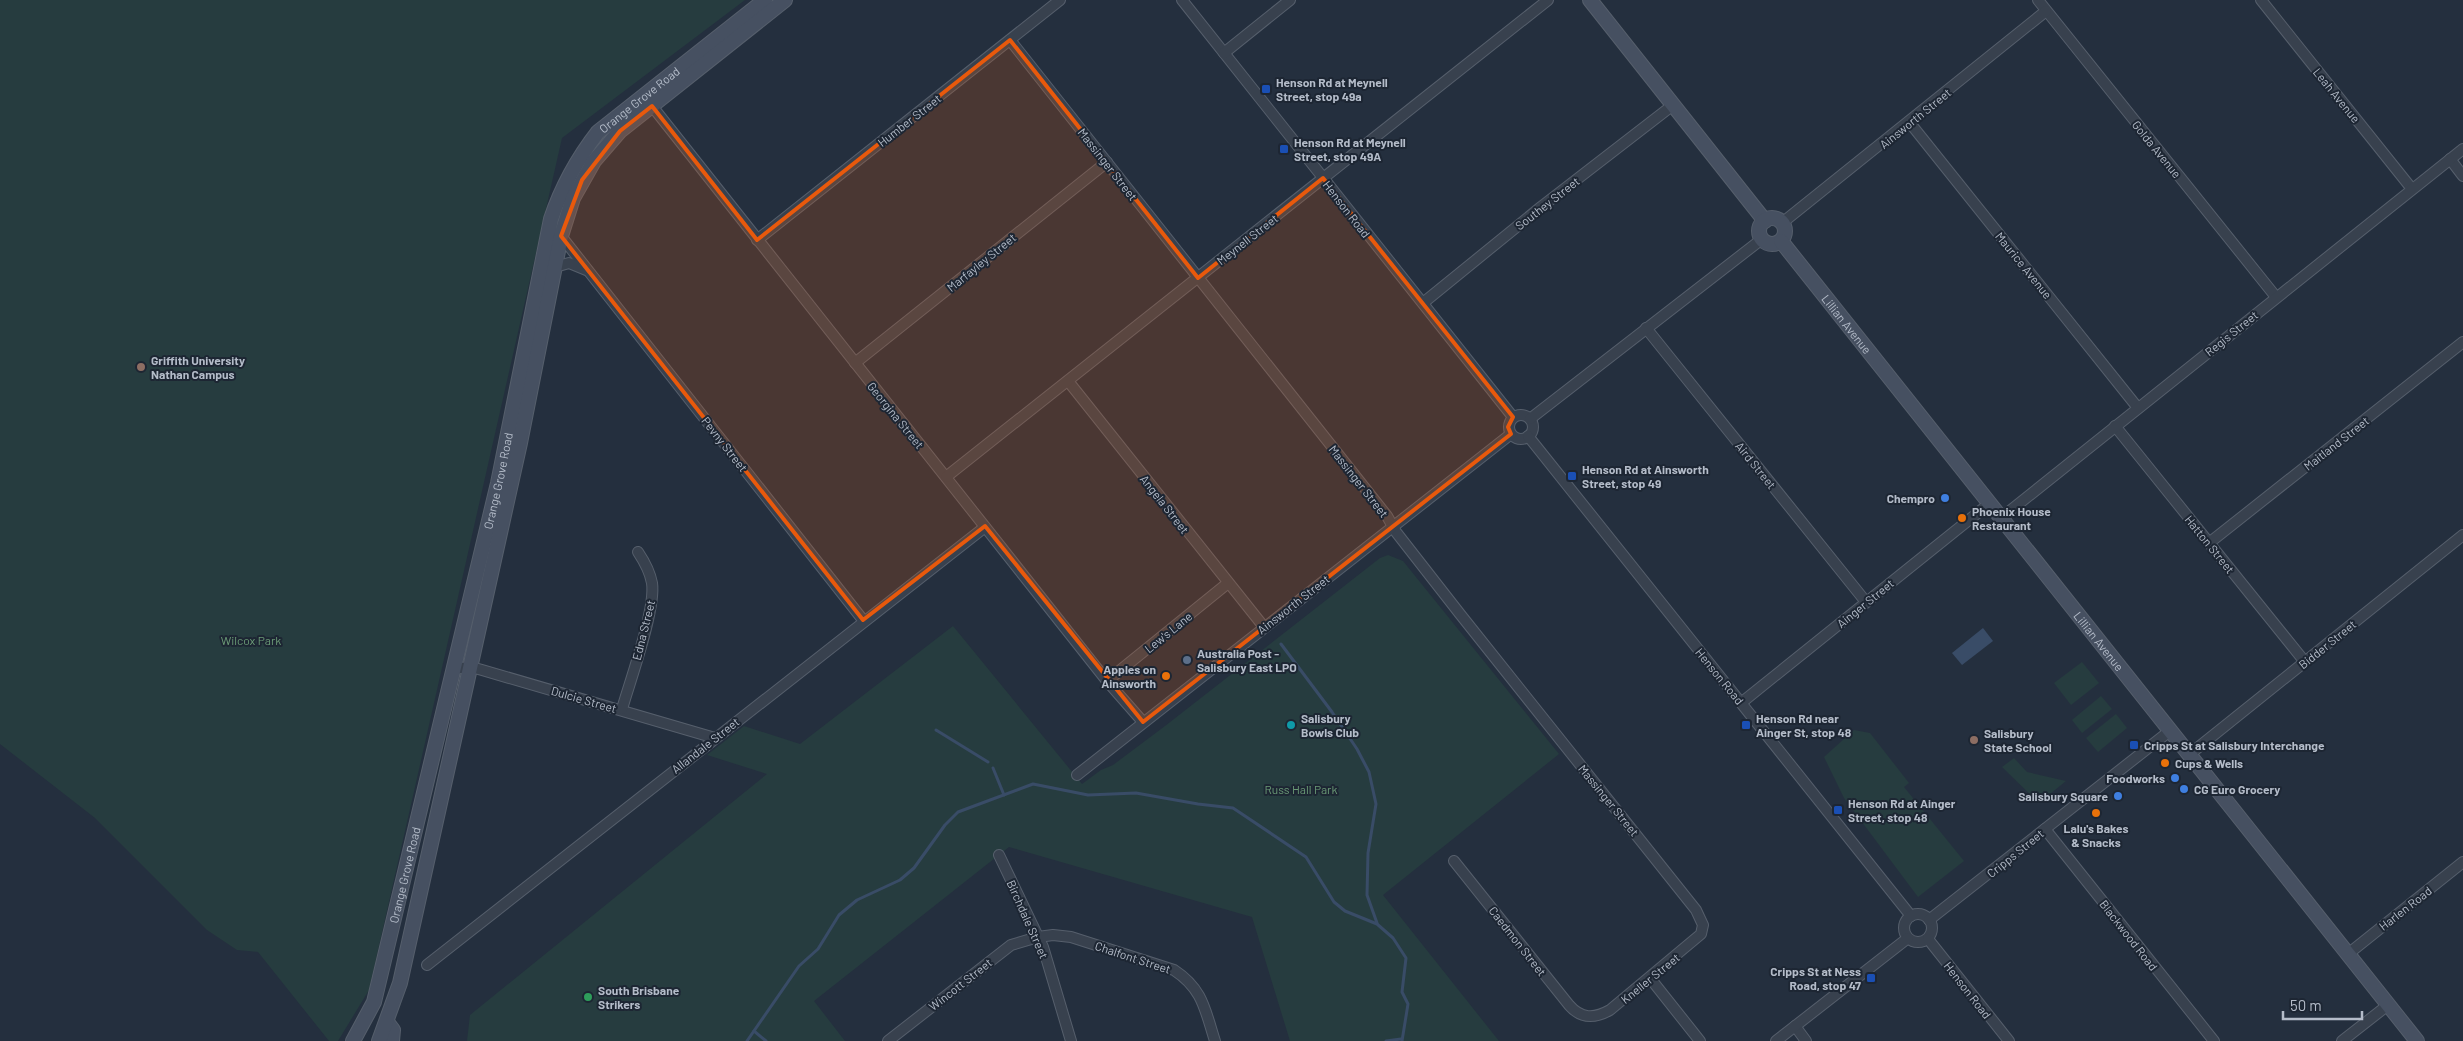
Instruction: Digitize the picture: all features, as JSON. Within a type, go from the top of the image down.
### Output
[{"type":"main road","name":"Orange Grove Road","points":[[352,1041],[374,1002],[452,668],[498,483],[551,219],[559,194],[579,156],[598,132],[765,0]]},
{"type":"main road","name":"Orange Grove Road","points":[[379,1041],[400,983],[520,443],[561,236],[573,198],[594,161],[620,131],[785,0]]},
{"type":"main road","points":[[1590,0],[1765,221]]},
{"type":"main road","points":[[1772,219],[1782,224],[1785,234],[1780,241],[1773,244],[1762,239],[1760,227],[1765,221],[1772,219]]},
{"type":"main road","name":"Lillian Avenue","points":[[1780,241],[2417,1041]]},
{"type":"main road","points":[[387,1022],[393,1030],[392,1041]]},
{"type":"street","name":"Humber Street","points":[[757,240],[1060,0]]},
{"type":"street","name":"Henson Road","points":[[1182,0],[1513,417]]},
{"type":"street","points":[[1224,53],[1290,0]]},
{"type":"street","name":"Meynell Street","points":[[946,477],[1548,0]]},
{"type":"street","name":"Golda Avenue","points":[[2038,0],[2276,297]]},
{"type":"street","name":"Leah Avenue","points":[[2261,0],[2412,189]]},
{"type":"street","name":"Ainsworth Street","points":[[1782,224],[2046,11]]},
{"type":"street","name":"Massinger Street","points":[[1010,40],[1393,526],[1460,614],[1696,910],[1703,925]]},
{"type":"street","name":"Georgina Street","points":[[652,106],[1107,681],[1143,722]]},
{"type":"street","name":"Southey Street","points":[[1423,303],[1541,207],[1673,106]]},
{"type":"street","name":"Maurice Avenue","points":[[1910,122],[2138,408]]},
{"type":"street","name":"Regis Street","points":[[2001,518],[2463,149]]},
{"type":"street","points":[[2450,159],[2463,176]]},
{"type":"street","name":"Marfayley Street","points":[[855,362],[1106,162]]},
{"type":"street","name":"Pevny Street","points":[[561,236],[864,620]]},
{"type":"street","points":[[1530,419],[1762,239]]},
{"type":"street","points":[[555,267],[569,263],[586,270]]},
{"type":"street","name":"Aird Street","points":[[1646,328],[1866,602]]},
{"type":"street","name":"Maitland Street","points":[[2209,543],[2463,342]]},
{"type":"street","name":"Angela Street","points":[[1068,381],[1264,627]]},
{"type":"street","points":[[1520,414],[1530,419],[1532,430],[1528,436],[1521,439],[1511,434],[1509,423],[1513,417],[1520,414]]},
{"type":"street","name":"Hatton Street","points":[[2115,426],[2305,662]]},
{"type":"street","name":"Ainsworth Street","points":[[1077,775],[1511,434]]},
{"type":"street","name":"Henson Road","points":[[1528,436],[1911,916]]},
{"type":"street","name":"Ainger Street","points":[[1741,703],[1990,503]]},
{"type":"street","name":"Allandale Street","points":[[427,965],[864,620],[985,527]]},
{"type":"street","name":"Bidder Street","points":[[2190,754],[2463,535]]},
{"type":"street","name":"Edna Street","points":[[622,709],[651,605],[652,582],[646,564],[638,552]]},
{"type":"street","name":"Lew's Lane","points":[[1107,681],[1228,583]]},
{"type":"street","name":"Dulcie Street","points":[[452,668],[471,667],[622,709],[714,738]]},
{"type":"street","name":"Cripps Street","points":[[1929,920],[2171,730]]},
{"type":"street","name":"Blackwood Road","points":[[2045,829],[2214,1041]]},
{"type":"street","name":"Birchdale Street","points":[[999,855],[1043,947],[1071,1041]]},
{"type":"street","name":"Caedmon Street","points":[[1454,860],[1569,1005],[1586,1016]]},
{"type":"street","name":"Harlen Road","points":[[2348,954],[2463,862]]},
{"type":"street","points":[[1923,915],[1929,920],[1932,931],[1928,939],[1916,942],[1908,938],[1904,926],[1911,916],[1923,915]]},
{"type":"street","name":"Kneller Street","points":[[1586,1016],[1593,1017],[1610,1010],[1696,940],[1701,934],[1703,925]]},
{"type":"street","name":"Wincott Street","points":[[888,1041],[1000,952],[1011,945],[1038,937]]},
{"type":"street","name":"Chalfont Street","points":[[1038,937],[1071,937],[1174,970],[1188,979],[1202,998],[1215,1041]]},
{"type":"street","points":[[1776,1041],[1908,938]]},
{"type":"street","name":"Henson Road","points":[[1928,939],[2009,1041]]},
{"type":"street","points":[[1650,978],[1700,1041]]},
{"type":"street","points":[[2342,1041],[2388,1005]]},
{"type":"street","points":[[1795,1026],[1806,1041]]},
{"type":"highlighted area","points":[[1010,40],[1198,278],[1323,178],[1513,417],[1508,427],[1511,434],[1143,722],[985,526],[863,620],[561,236],[582,180],[620,131],[652,106],[757,240]]},
{"type":"green space","name":"Wilcox Park","points":[[0,0],[745,0],[562,138],[369,990],[338,1041],[329,1041],[258,952],[237,950],[207,930],[95,818],[0,744]]},
{"type":"green space","name":"Russ Hall Park","points":[[1388,555],[1403,561],[1559,754],[1383,895],[1499,1041],[1290,1041],[1252,917],[1009,847],[814,1001],[845,1041],[467,1041],[470,1015],[767,774],[707,755],[744,726],[800,744],[953,626],[1082,784],[1101,770],[1113,765],[1380,558]]},
{"type":"green space","points":[[2082,662],[2099,683],[2071,705],[2054,683]]},
{"type":"green space","points":[[2101,696],[2112,709],[2082,733],[2072,720]]},
{"type":"green space","points":[[2116,714],[2127,728],[2098,752],[2086,738]]},
{"type":"green space","points":[[1854,730],[1870,733],[1909,783],[1904,787],[1964,861],[1918,897],[1844,798],[1824,757]]},
{"type":"green space","points":[[2014,758],[2027,772],[2066,781],[2039,803],[2002,767]]},
{"type":"water","points":[[1983,628],[1993,641],[1962,665],[1952,653]]},
{"type":"waterway","points":[[1281,644],[1332,712],[1357,749],[1369,772],[1376,804],[1368,853],[1367,895],[1377,923]]},
{"type":"waterway","points":[[936,730],[988,762]]},
{"type":"waterway","points":[[993,768],[1004,795]]},
{"type":"waterway","points":[[747,1041],[799,966],[818,949],[839,915],[857,900],[900,880],[914,868],[945,825],[958,812],[1033,784],[1088,795],[1136,793],[1233,808],[1306,857],[1334,902],[1345,911],[1377,924],[1393,938],[1406,958],[1402,992],[1408,1004],[1402,1041]]},
{"type":"waterway","points":[[754,1031],[766,1041]]},
{"type":"waterway","points":[[1386,1041],[1401,1039]]},
{"type":"place","name":"Henson Rd at Meynell Street, stop 49a","points":[[1266,89]]},
{"type":"place","name":"Henson Rd at Meynell Street, stop 49A","points":[[1284,149]]},
{"type":"place","name":"Griffith University Nathan Campus","points":[[141,367]]},
{"type":"place","name":"Henson Rd at Ainsworth Street, stop 49","points":[[1572,476]]},
{"type":"place","name":"Chempro","points":[[1945,498]]},
{"type":"place","name":"Phoenix House Restaurant","points":[[1962,518]]},
{"type":"place","name":"Australia Post - Salisbury East LPO","points":[[1187,660]]},
{"type":"place","name":"Apples on Ainsworth","points":[[1166,676]]},
{"type":"place","name":"Salisbury Bowls Club","points":[[1291,725]]},
{"type":"place","name":"Henson Rd near Ainger St, stop 48","points":[[1746,725]]},
{"type":"place","name":"Salisbury State School","points":[[1974,740]]},
{"type":"place","name":"Cripps St at Salisbury Interchange","points":[[2134,745]]},
{"type":"place","name":"Cups & Wells","points":[[2165,763]]},
{"type":"place","name":"Foodworks","points":[[2175,778]]},
{"type":"place","name":"CG Euro Grocery","points":[[2184,789]]},
{"type":"place","name":"Salisbury Square","points":[[2118,796]]},
{"type":"place","name":"Henson Rd at Ainger Street, stop 48","points":[[1838,810]]},
{"type":"place","name":"Lalu's Bakes & Snacks","points":[[2096,813]]},
{"type":"place","name":"Cripps St at Ness Road, stop 47","points":[[1871,978]]},
{"type":"place","name":"South Brisbane Strikers","points":[[588,997]]}]
